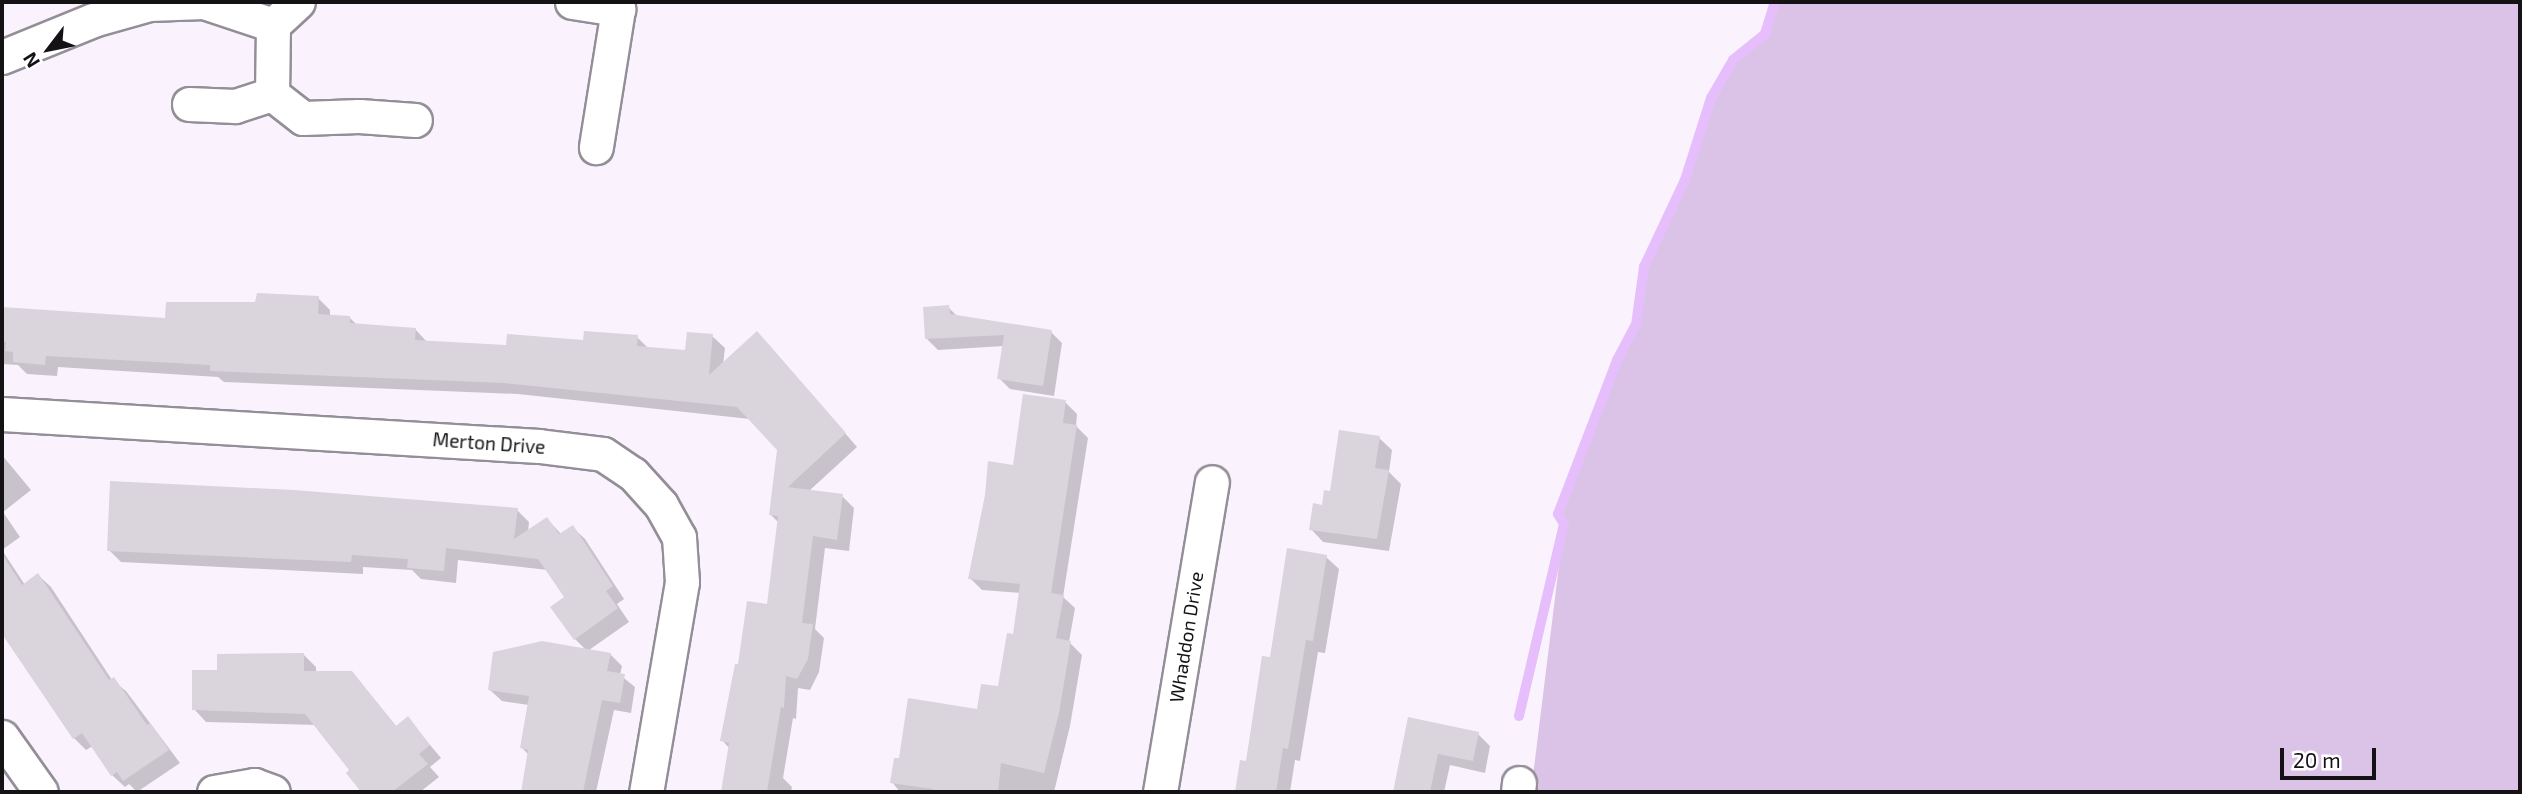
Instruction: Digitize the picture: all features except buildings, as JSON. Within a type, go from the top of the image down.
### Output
[{"type":"street","points":[[2,57],[93,20],[149,4],[204,2],[273,25]]},
{"type":"street","points":[[272,94],[273,25],[298,2]]},
{"type":"street","points":[[572,2],[618,9],[596,147]]},
{"type":"street","points":[[189,104],[235,106],[272,94]]},
{"type":"street","points":[[272,94],[303,118],[415,120]]},
{"type":"street","name":"Merton Drive","points":[[2,414],[539,446],[603,454],[633,474],[661,505],[678,537],[682,582],[646,792]]},
{"type":"street","name":"Whaddon Drive","points":[[1160,792],[1212,482]]},
{"type":"street","points":[[2,737],[41,792]]},
{"type":"street","points":[[214,792],[254,785],[273,792]]},
{"type":"shaded area","points":[[1775,2],[2520,2],[2520,792],[1531,792],[1564,525],[1558,514],[1617,360],[1636,325],[1644,267],[1685,180],[1711,98],[1733,60],[1764,34]]},
{"type":"waterway","points":[[1519,716],[1564,524],[1558,514],[1617,360],[1636,325],[1644,267],[1685,180],[1711,98],[1733,60],[1765,34],[1775,2]]}]
